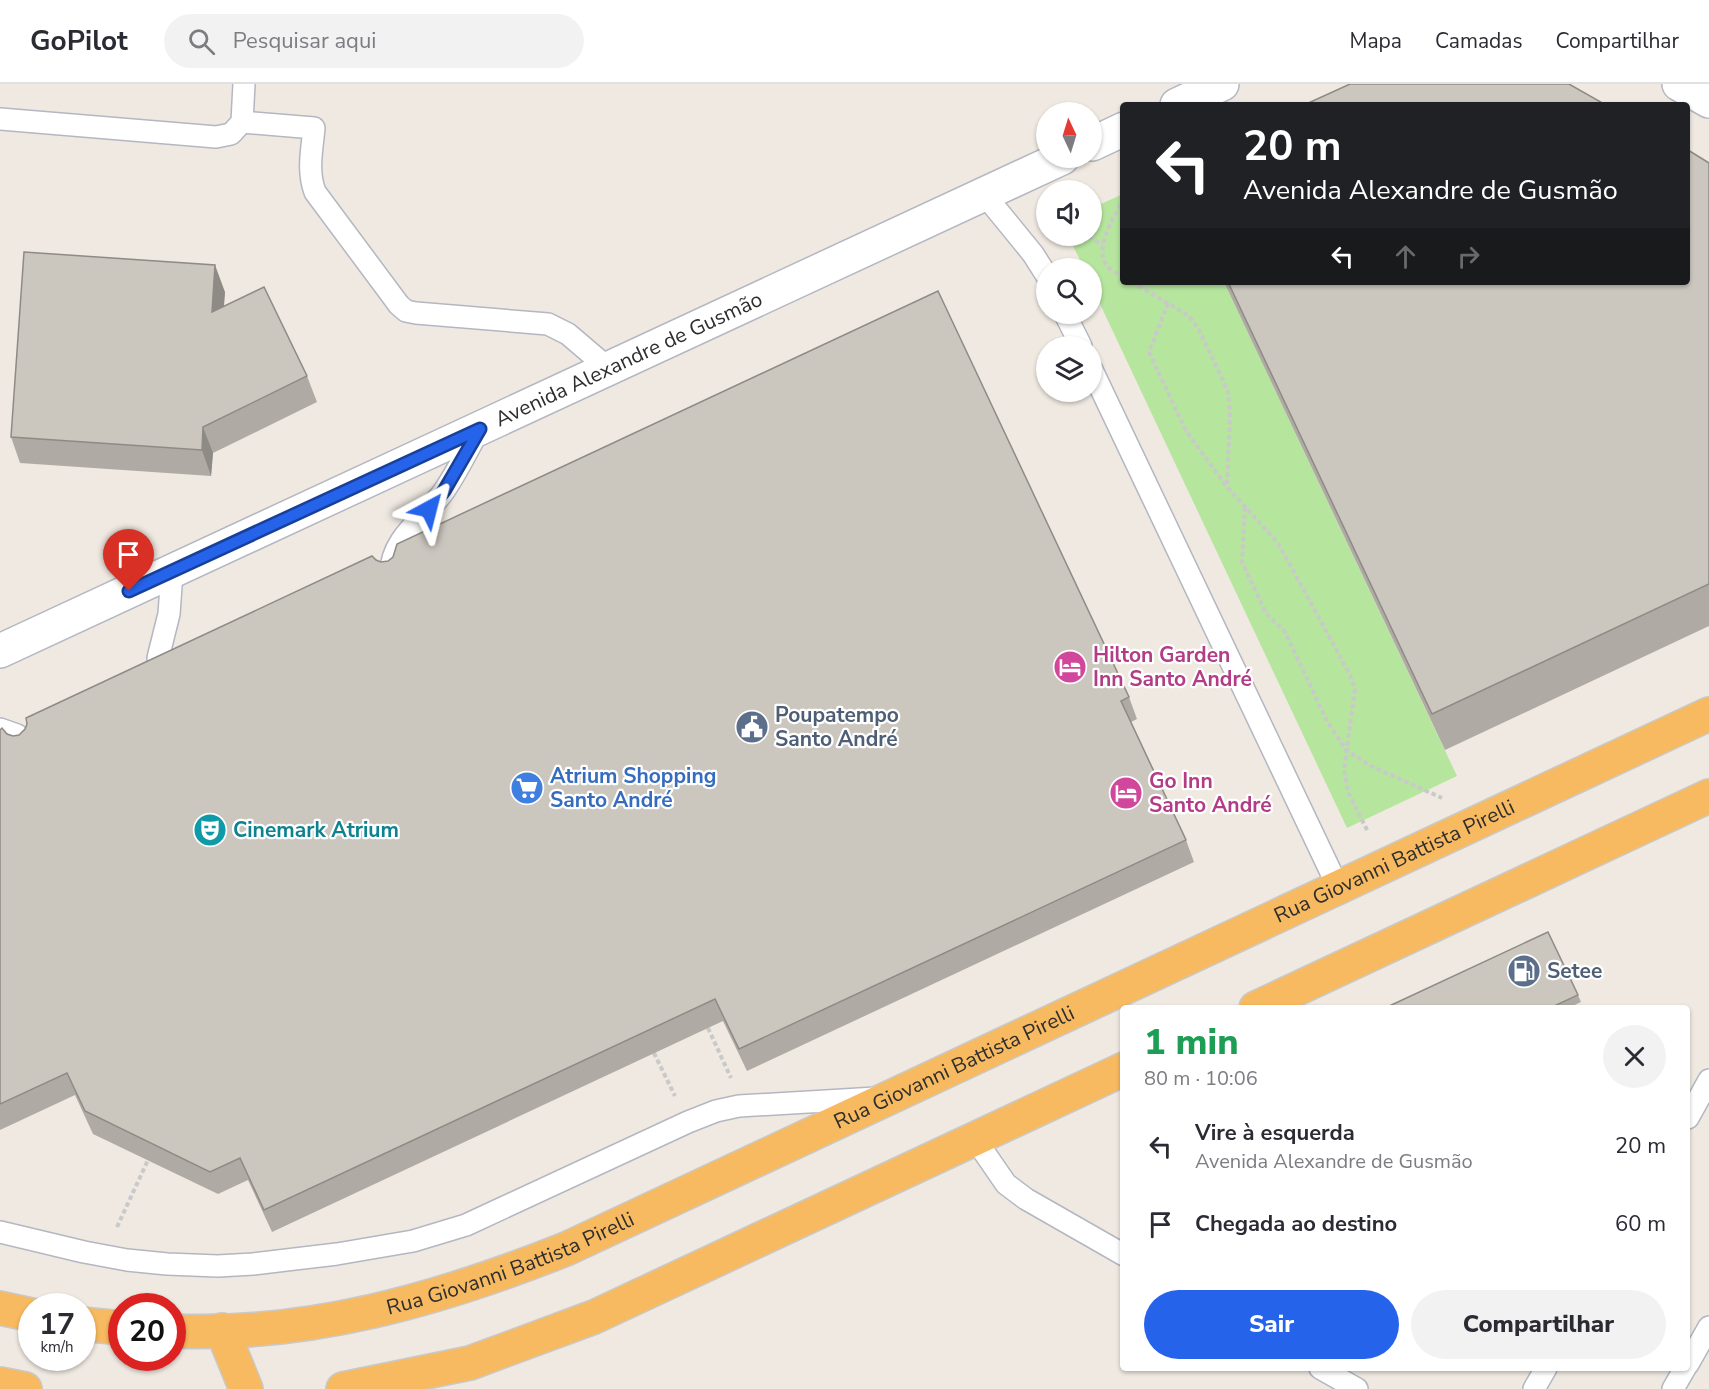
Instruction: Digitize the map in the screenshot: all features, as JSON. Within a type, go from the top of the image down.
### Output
[{"type":"highway","name":"Rua Giovanni Battista Pirelli","points":[[186,1331],[265,1328],[349,1317],[417,1301],[566,1249],[1709,714]]},
{"type":"highway","points":[[1262,1005],[1709,796]]},
{"type":"highway","points":[[343,1389],[470,1363],[594,1317],[1120,1072]]},
{"type":"highway","points":[[0,1308],[18,1312]]},
{"type":"highway","points":[[222,1330],[246,1389]]},
{"type":"highway","points":[[0,1384],[25,1389]]},
{"type":"street","points":[[1183,102],[1222,84]]},
{"type":"street","points":[[1679,84],[1709,100]]},
{"type":"street","points":[[1102,139],[1120,131]]},
{"type":"street","name":"Avenida Alexandre de Gusmão","points":[[0,651],[1040,168]]},
{"type":"lane","points":[[0,119],[216,137],[231,134],[242,122],[244,84]]},
{"type":"lane","points":[[242,122],[314,128],[310,168],[315,192],[399,305],[406,311],[548,324],[567,334],[609,369]]},
{"type":"lane","points":[[984,194],[1036,259]]},
{"type":"lane","points":[[1102,391],[1338,887]]},
{"type":"lane","points":[[391,572],[391,561],[399,544],[444,491],[480,429]]},
{"type":"lane","points":[[158,658],[169,614],[172,572]]},
{"type":"lane","points":[[136,668],[180,648]]},
{"type":"lane","points":[[0,729],[17,735],[22,745]]},
{"type":"lane","points":[[1690,1114],[1709,1080]]},
{"type":"lane","points":[[0,1232],[84,1252],[167,1264],[218,1266],[253,1264],[337,1254],[413,1241],[466,1225],[716,1111],[739,1106],[891,1097]]},
{"type":"lane","points":[[975,1139],[1006,1184],[1026,1199],[1120,1253]]},
{"type":"lane","points":[[1690,1359],[1709,1327]]},
{"type":"lane","points":[[1325,1371],[1357,1389]]},
{"type":"lane","points":[[1534,1389],[1544,1371]]},
{"type":"lane","points":[[1673,1389],[1683,1371]]},
{"type":"path","points":[[1120,207],[1102,245],[1103,257],[1108,268],[1120,275]]},
{"type":"path","points":[[1137,285],[1189,316],[1199,330],[1228,391],[1230,417],[1227,487]]},
{"type":"path","points":[[1168,303],[1149,352],[1186,431],[1227,487],[1278,543],[1350,675],[1355,689],[1344,770],[1348,792],[1370,836]]},
{"type":"path","points":[[1245,506],[1242,562],[1266,613],[1284,632],[1327,721],[1346,750],[1371,766],[1446,800]]},
{"type":"path","points":[[708,1028],[731,1078]]},
{"type":"path","points":[[654,1053],[688,1122]]},
{"type":"path","points":[[117,1227],[148,1160]]},
{"type":"green space","points":[[1120,195],[1120,285],[1225,285],[1457,776],[1347,828],[1102,308],[1102,258],[1079,258],[1073,246],[1102,246],[1102,203]]},
{"type":"building","points":[[1350,84],[1569,84],[1601,102],[1311,102]]},
{"type":"building","points":[[1690,151],[1709,163],[1709,584],[1432,714],[1229,285],[1690,285]]},
{"type":"building","points":[[24,252],[215,265],[212,312],[264,287],[307,376],[203,427],[202,450],[11,437]]},
{"type":"building","name":"Atrium Shopping Santo André","points":[[938,291],[1129,697],[1121,701],[1186,840],[739,1049],[715,999],[264,1210],[240,1158],[210,1172],[85,1111],[67,1073],[0,1104],[0,730],[2,728],[7,734],[19,735],[25,729],[26,718],[372,556],[381,562],[388,561],[393,557],[397,544]]},
{"type":"building","name":"Setee","points":[[1548,932],[1578,995],[1556,1005],[1391,1005]]},
{"type":"place","name":"Hilton Garden Inn Santo André","points":[[1070,667]]},
{"type":"place","name":"Poupatempo Santo André","points":[[752,727]]},
{"type":"place","name":"Atrium Shopping Santo André","points":[[527,788]]},
{"type":"place","name":"Go Inn Santo André","points":[[1126,793]]},
{"type":"place","name":"Cinemark Atrium","points":[[210,830]]},
{"type":"place","name":"Setee","points":[[1524,971]]},
{"type":"route","points":[[129,591],[480,429],[444,491],[429,509]]}]
